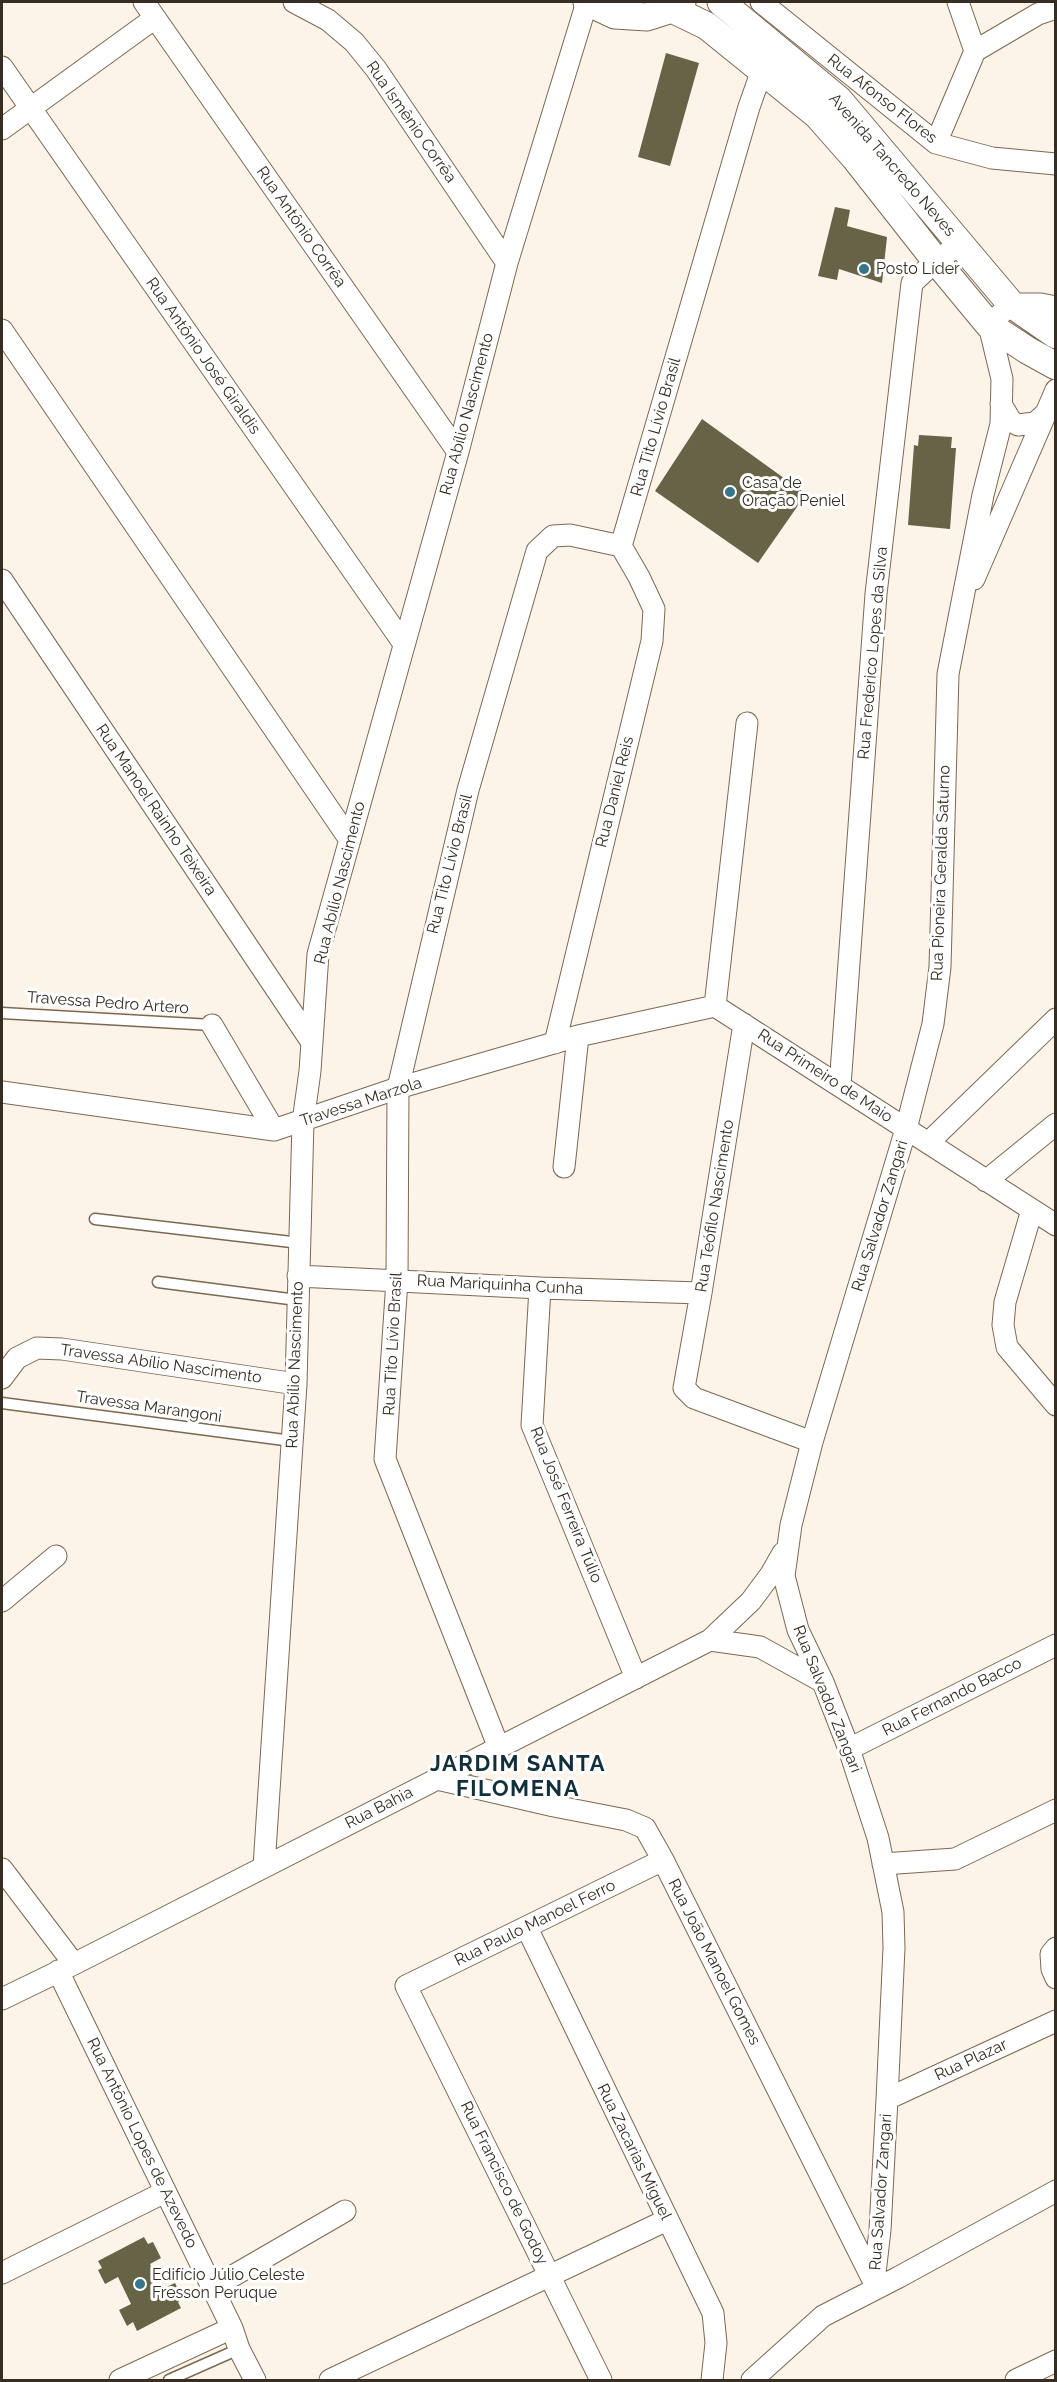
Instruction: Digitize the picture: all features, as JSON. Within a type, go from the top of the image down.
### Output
[{"type":"street","name":"Rua Ismênio Corrêa","points":[[294,2],[328,20],[354,42],[376,69],[507,263]]},
{"type":"street","name":"Rua Abílio Nascimento","points":[[264,1866],[296,1384],[303,1122],[318,954],[458,452],[507,263],[587,2]]},
{"type":"street","points":[[587,2],[615,15],[647,17],[677,5]]},
{"type":"street","name":"Avenida Tancredo Neves","points":[[721,2],[839,100],[1011,304],[1056,335]]},
{"type":"street","name":"Rua Afonso Flores","points":[[761,2],[936,144],[992,158],[1056,164]]},
{"type":"street","points":[[958,2],[975,51]]},
{"type":"street","name":"Avenida Tancredo Neves","points":[[677,5],[707,26],[817,114],[989,325],[1056,366]]},
{"type":"street","points":[[936,144],[975,51],[1038,14],[1056,8]]},
{"type":"street","points":[[2,129],[150,10]]},
{"type":"street","name":"Rua Antônio Corrêa","points":[[150,10],[458,452]]},
{"type":"street","name":"Rua Antônio José Giraldis","points":[[2,67],[404,645]]},
{"type":"street","name":"Rua Tito Lívio Brasil","points":[[499,1748],[386,1459],[398,1280],[398,1088],[468,790],[537,551],[553,536],[570,535],[621,546],[762,70]]},
{"type":"street","name":"Rua Frederico Lopes da Silva","points":[[840,1086],[876,594],[912,284],[936,261],[961,243]]},
{"type":"street","points":[[989,325],[1011,304],[1041,304],[1056,307]]},
{"type":"street","name":"Rua Pioneira Geralda Saturno","points":[[906,1129],[933,1024],[940,967],[948,674],[958,615],[989,469],[1001,424],[1002,379],[989,325]]},
{"type":"street","points":[[2,330],[350,840]]},
{"type":"street","name":"Rua Pioneira Geralda Saturno","points":[[958,615],[1056,390]]},
{"type":"street","points":[[1001,404],[1011,421],[1018,425],[1035,423],[1045,414]]},
{"type":"street","points":[[989,469],[1002,456],[1010,457],[1016,462],[1017,480]]},
{"type":"street","name":"Rua Daniel Reis","points":[[555,1043],[652,641],[654,609],[621,546]]},
{"type":"street","name":"Rua Manoel Rainho Teixeira","points":[[2,580],[312,1041]]},
{"type":"street","points":[[715,1006],[747,723]]},
{"type":"street","name":"Rua Primeiro de Maio","points":[[715,1006],[1056,1225]]},
{"type":"street","name":"Travessa Marzola","points":[[2,1092],[274,1130],[398,1088],[578,1036],[715,1006]]},
{"type":"street","points":[[928,1143],[1056,1019]]},
{"type":"street","name":"Rua Teófilo Nascimento","points":[[744,1024],[684,1388],[688,1395],[694,1398],[812,1442]]},
{"type":"street","points":[[212,1025],[274,1130]]},
{"type":"street","points":[[564,1167],[578,1036]]},
{"type":"street","points":[[986,1181],[1056,1124]]},
{"type":"street","name":"Rua Salvador Zangari","points":[[876,2285],[894,1948],[893,1912],[878,1838],[849,1749],[823,1682],[798,1630],[784,1576],[787,1545],[812,1442],[906,1129]]},
{"type":"street","points":[[1032,1210],[1005,1302],[1003,1325],[1007,1347],[1056,1405]]},
{"type":"street","name":"Rua Mariquinha Cunha","points":[[298,1276],[701,1293]]},
{"type":"street","name":"Rua José Ferreira Túlio","points":[[540,1288],[532,1425],[636,1678]]},
{"type":"street","name":"Travessa Abílio Nascimento","points":[[2,1378],[16,1358],[37,1348],[62,1348],[296,1384]]},
{"type":"street","name":"Rua Bahia","points":[[2,1998],[66,1968],[710,1640],[751,1602],[771,1574],[787,1545]]},
{"type":"street","points":[[2,1601],[56,1556]]},
{"type":"street","points":[[710,1640],[760,1647],[823,1682]]},
{"type":"street","name":"Rua Fernando Bacco","points":[[849,1749],[1056,1645]]},
{"type":"street","name":"Rua João Manoel Gomes","points":[[437,1779],[626,1820],[645,1828],[876,2285]]},
{"type":"street","points":[[883,1864],[956,1859],[1056,1810]]},
{"type":"street","name":"Rua Paulo Manoel Ferro","points":[[406,1986],[663,1860]]},
{"type":"street","name":"Rua Antônio Lopes de Azevedo","points":[[2,1869],[66,1968],[165,2192],[255,2380]]},
{"type":"street","name":"Rua Zacarias Miguel","points":[[527,1928],[713,2313],[716,2343],[712,2380]]},
{"type":"street","points":[[1056,1948],[1051,1954],[1052,1969],[1056,1978]]},
{"type":"street","name":"Rua Francisco de Godoy","points":[[406,1986],[601,2380]]},
{"type":"street","name":"Rua Plazar","points":[[887,2099],[1056,2021]]},
{"type":"street","points":[[752,2380],[823,2316],[876,2285],[1056,2191]]},
{"type":"street","points":[[2,2273],[165,2192]]},
{"type":"street","points":[[212,2288],[345,2211]]},
{"type":"street","points":[[330,2380],[667,2220]]},
{"type":"street","points":[[120,2380],[146,2373],[232,2328]]},
{"type":"street","points":[[1016,2380],[1056,2361]]},
{"type":"lane","name":"Travessa Pedro Artero","points":[[2,1013],[212,1025]]},
{"type":"lane","points":[[95,1219],[300,1243]]},
{"type":"lane","points":[[158,1282],[297,1300]]},
{"type":"lane","name":"Travessa Marangoni","points":[[2,1403],[292,1441]]},
{"type":"lane","points":[[170,2380],[239,2349]]},
{"type":"building","points":[[666,53],[699,63],[670,166],[638,157]]},
{"type":"building","points":[[835,207],[850,210],[847,226],[887,237],[882,283],[839,269],[837,280],[818,276]]},
{"type":"building","name":"Casa de Oração Peniel","points":[[702,419],[806,494],[758,563],[655,491]]},
{"type":"building","points":[[919,435],[952,437],[951,448],[956,448],[950,529],[908,525],[914,445],[918,446]]},
{"type":"building","name":"Edifício Júlio Celeste Fresson Peruque","points":[[144,2237],[148,2244],[153,2242],[161,2258],[150,2264],[162,2289],[175,2283],[183,2299],[178,2302],[181,2308],[137,2331],[133,2322],[127,2326],[119,2310],[131,2304],[118,2277],[105,2284],[98,2270],[102,2268],[98,2261]]},
{"type":"place","name":"Posto Líder","points":[[864,269]]},
{"type":"place","name":"Casa de Oração Peniel","points":[[730,492]]},
{"type":"place","name":"Edifício Júlio Celeste Fresson Peruque","points":[[140,2284]]},
{"type":"district","name":"JARDIM SANTA FILOMENA","points":[[518,1776]]}]
